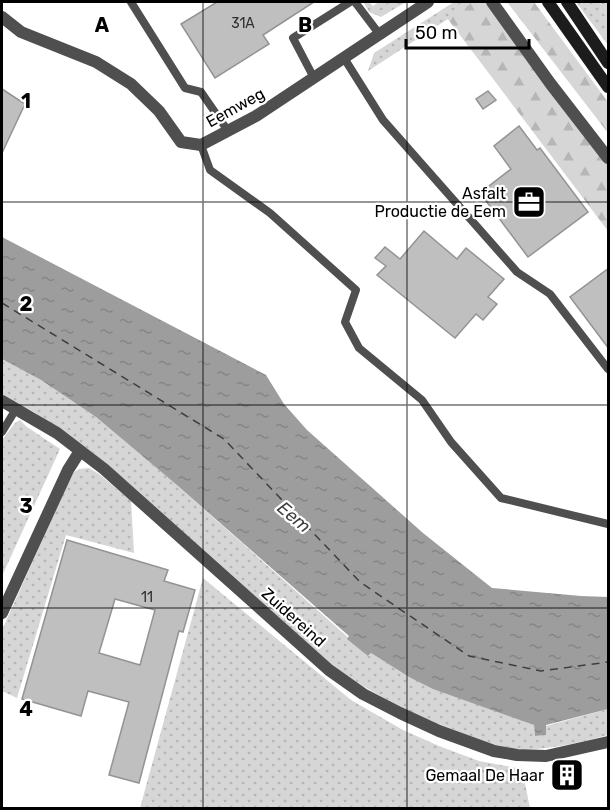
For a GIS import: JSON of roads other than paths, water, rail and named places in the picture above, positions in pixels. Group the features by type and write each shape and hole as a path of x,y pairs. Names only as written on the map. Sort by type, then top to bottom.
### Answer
{"main road":[{"path":"548,2 609,87"},
{"path":"567,2 609,63"}],"street":[{"name":"Eemweg","path":"2,17 21,32 96,62 131,84 159,111 182,142 201,145 256,116 428,2"},
{"path":"492,2 550,83 609,158"},
{"name":"Zuidereind","path":"2,401 49,428 104,469 329,670 363,694 439,731 508,754 546,756 609,742"},
{"path":"2,613 68,470 80,451"}],"lane":[{"path":"130,2 186,88 201,92 228,131"},
{"path":"314,78 292,38 350,2"},
{"path":"355,2 380,35"},
{"path":"344,58 383,120 517,272 550,294 609,369"},
{"path":"201,145 210,170 270,213 356,290 345,322 359,348 422,400 451,442 501,498 609,524"},
{"path":"2,432 16,409"}],"water":[{"name":"Eem","path":"2,237 266,375 284,404 307,430 423,533 492,588 608,597 608,709 546,725 546,735 535,736 534,725 433,689 371,653 368,656 347,639 349,636 96,417 41,380 2,359"}],"place":[{"name":"Asfalt Productie de Eem","path":"529,202"},
{"name":"Gemaal De Haar","path":"567,775"}]}
